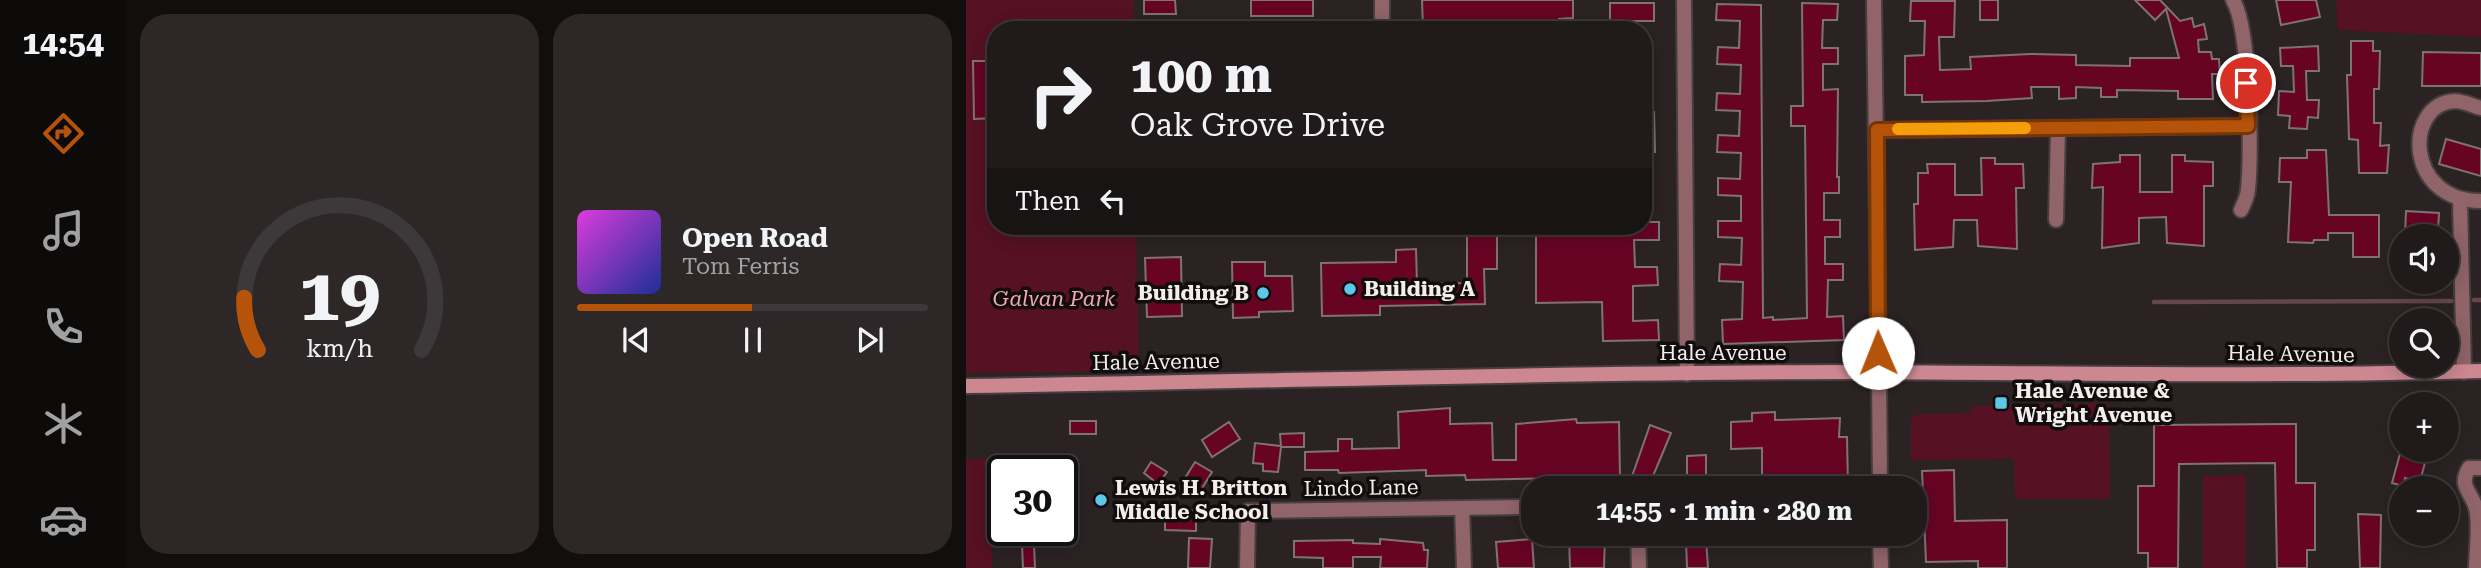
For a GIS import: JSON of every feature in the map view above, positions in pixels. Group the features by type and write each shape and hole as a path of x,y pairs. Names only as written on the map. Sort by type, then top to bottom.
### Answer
{"main road":[{"name":"Hale Avenue","path":"966,386 1422,375 1879,373 2357,376 2481,371"}],"street":[{"path":"1382,0 1382,21"},
{"path":"1684,0 1687,374"},
{"path":"1874,0 1880,476"},
{"path":"2233,0 2245,40 2248,191 2241,210"},
{"path":"2481,108 2455,101 2436,106 2421,123 2420,146 2426,175 2442,192 2460,201 2481,201"},
{"path":"1877,130 2248,126"},
{"path":"2056,220 2058,128"},
{"path":"2460,201 2464,372"},
{"path":"2476,568 2479,504 2464,486 2464,476 2469,468 2481,468"},
{"name":"Lindo Lane","path":"1247,568 1248,511 1521,507"},
{"path":"1462,508 1464,568"},
{"path":"1638,546 1639,568"},
{"path":"1880,546 1881,568"}],"green space":[{"name":"Galvan Park","path":"966,0 1133,0 1134,21 987,21 987,235 1136,235 1139,371 966,373"},
{"path":"2336,0 2481,0 2481,37 2338,30"},
{"path":"2109,403 2110,499 2015,499 2014,459 1911,460 1911,418 1919,414 1971,413 1971,406"},
{"path":"966,459 987,459 987,546 992,546 992,568 966,568"},
{"path":"2246,475 2246,568 2203,568 2203,476"}],"building":[{"path":"1144,0 1175,0 1176,14 1144,14"},
{"path":"1251,0 1313,0 1313,16 1251,16"},
{"path":"1422,0 1573,0 1573,18 1559,21 1423,21"},
{"path":"1980,0 1998,0 1998,20 1980,20"},
{"path":"2135,0 2160,0 2180,21 2192,18 2194,27 2204,24 2207,39 2198,40 2199,52 2211,52 2212,59 2219,59 2220,74 2212,74 2213,99 2178,99 2178,91 2117,90 2117,97 2101,97 2101,88 2076,87 2076,98 2059,99 2059,87 2031,87 2032,98 1986,101 1922,102 1922,95 1905,95 1905,56 1924,55 1925,21 1910,21 1911,1 1955,1 1954,37 1939,37 1940,70 1971,69 1970,57 2076,55 2076,65 2130,66 2130,58 2179,58 2166,9 2155,20"},
{"path":"2276,0 2316,0 2320,17 2281,25"},
{"path":"1610,3 1654,3 1654,21 1610,21"},
{"path":"1802,3 1838,4 1837,20 1823,20 1822,48 1838,48 1838,64 1823,64 1823,90 1838,89 1839,177 1839,193 1824,193 1824,220 1840,220 1840,237 1825,237 1825,264 1843,264 1843,280 1828,280 1827,317 1843,316 1844,340 1723,344 1722,320 1742,319 1743,282 1719,281 1720,264 1741,265 1742,238 1718,237 1718,221 1741,221 1741,196 1718,195 1718,178 1740,179 1741,153 1717,152 1718,135 1739,136 1740,111 1716,110 1717,93 1740,94 1741,65 1717,64 1718,47 1739,48 1740,21 1716,20 1717,4 1761,5 1763,318 1773,317 1773,320 1807,318 1805,126 1791,126 1791,106 1803,106"},
{"path":"2351,41 2373,41 2373,51 2380,51 2379,89 2374,89 2374,123 2381,123 2380,146 2389,145 2387,173 2359,173 2358,140 2349,139 2347,75 2351,75"},
{"path":"2318,46 2319,71 2306,71 2307,100 2319,100 2318,118 2308,117 2307,129 2289,128 2290,116 2278,115 2279,91 2294,92 2293,66 2281,66 2280,48"},
{"path":"2423,52 2481,53 2481,86 2422,86"},
{"path":"973,61 987,61 987,118 974,119"},
{"path":"1652,112 1654,112 1655,152 1652,152"},
{"path":"2446,139 2481,149 2481,176 2439,164"},
{"path":"2307,150 2326,150 2329,215 2379,215 2379,257 2353,257 2353,233 2328,233 2328,240 2314,240 2313,243 2288,242 2291,182 2279,182 2280,158 2307,158"},
{"path":"2120,155 2140,155 2140,192 2172,192 2172,155 2185,155 2185,161 2213,162 2213,186 2204,186 2204,246 2167,243 2166,217 2139,218 2139,243 2102,248 2103,187 2092,188 2093,164 2120,162"},
{"path":"1981,158 1995,158 1995,164 2023,164 2024,188 2016,188 2017,249 1978,246 1977,220 1954,220 1953,247 1915,250 1914,204 1918,204 1918,173 1928,173 1927,164 1955,164 1955,195 1982,195"},
{"path":"2406,211 2439,213 2438,224 2405,224"},
{"path":"1652,222 1659,222 1659,240 1634,240 1635,267 1657,267 1658,285 1633,286 1633,321 1658,320 1659,340 1603,341 1602,302 1536,303 1536,235 1652,235"},
{"path":"1467,235 1497,235 1497,269 1484,269 1485,304 1380,306 1380,315 1322,316 1321,263 1396,262 1396,250 1416,249 1417,284 1467,283"},
{"path":"1181,257 1182,316 1147,317 1145,258"},
{"name":"Building B","path":"1232,262 1265,262 1265,276 1292,276 1293,311 1259,312 1259,317 1233,318"},
{"path":"1450,408 1450,424 1492,423 1493,460 1516,460 1516,424 1576,419 1577,423 1619,422 1620,476 1521,476 1521,479 1466,480 1465,475 1426,476 1426,470 1339,473 1338,470 1305,470 1305,452 1338,451 1338,439 1352,439 1352,449 1399,448 1398,412"},
{"path":"1775,412 1775,420 1840,418 1839,437 1847,437 1848,476 1762,476 1762,448 1731,449 1731,422 1752,421 1752,413"},
{"path":"1070,421 1096,421 1096,434 1070,434"},
{"path":"1229,422 1240,439 1212,457 1202,440"},
{"path":"2296,424 2296,483 2315,483 2315,550 2307,550 2307,568 2277,568 2275,463 2179,464 2178,568 2148,568 2148,553 2138,553 2138,486 2154,486 2154,425"},
{"path":"1650,425 1671,433 1653,476 1632,476"},
{"path":"1304,433 1304,447 1281,447 1278,472 1263,471 1263,464 1253,463 1255,443 1281,446 1280,434"},
{"path":"1706,455 1706,476 1687,476 1687,456"},
{"path":"1151,462 1167,472 1158,484 1144,473"},
{"path":"1195,462 1212,472 1199,493 1182,483"},
{"path":"2398,462 2425,462 2421,476 2394,476"},
{"path":"1954,470 1955,521 2007,520 2007,568 1978,568 1978,561 1926,562 1927,476 1922,476 1922,471"},
{"path":"1165,510 1196,510 1196,531 1165,530"},
{"path":"2358,514 2381,515 2380,568 2360,568"},
{"path":"1189,538 1212,539 1210,568 1188,568"},
{"path":"1380,539 1423,543 1424,550 1428,550 1427,568 1380,568 1381,557 1353,557 1353,568 1323,568 1323,558 1294,557 1294,541 1353,540 1353,543 1380,544"},
{"path":"1521,540 1521,546 1532,546 1534,568 1498,568 1496,542"},
{"path":"1022,546 1034,546 1035,568 1023,568"},
{"path":"1569,546 1605,546 1604,568 1570,568"},
{"path":"1686,546 1706,546 1708,568 1687,568"}],"waterway":[{"path":"2474,300 2481,300"},
{"path":"2154,302 2451,301"}],"slow traffic":[{"path":"1898,129 2025,128"}],"place":[{"name":"Building A","path":"1350,289"},
{"name":"Building B","path":"1263,293"},
{"name":"Hale Avenue & Wright Avenue","path":"2001,403"},
{"name":"Lewis H. Britton Middle School","path":"1101,500"}],"route":[{"path":"1878,353 1877,130 2248,126 2246,83"}]}
